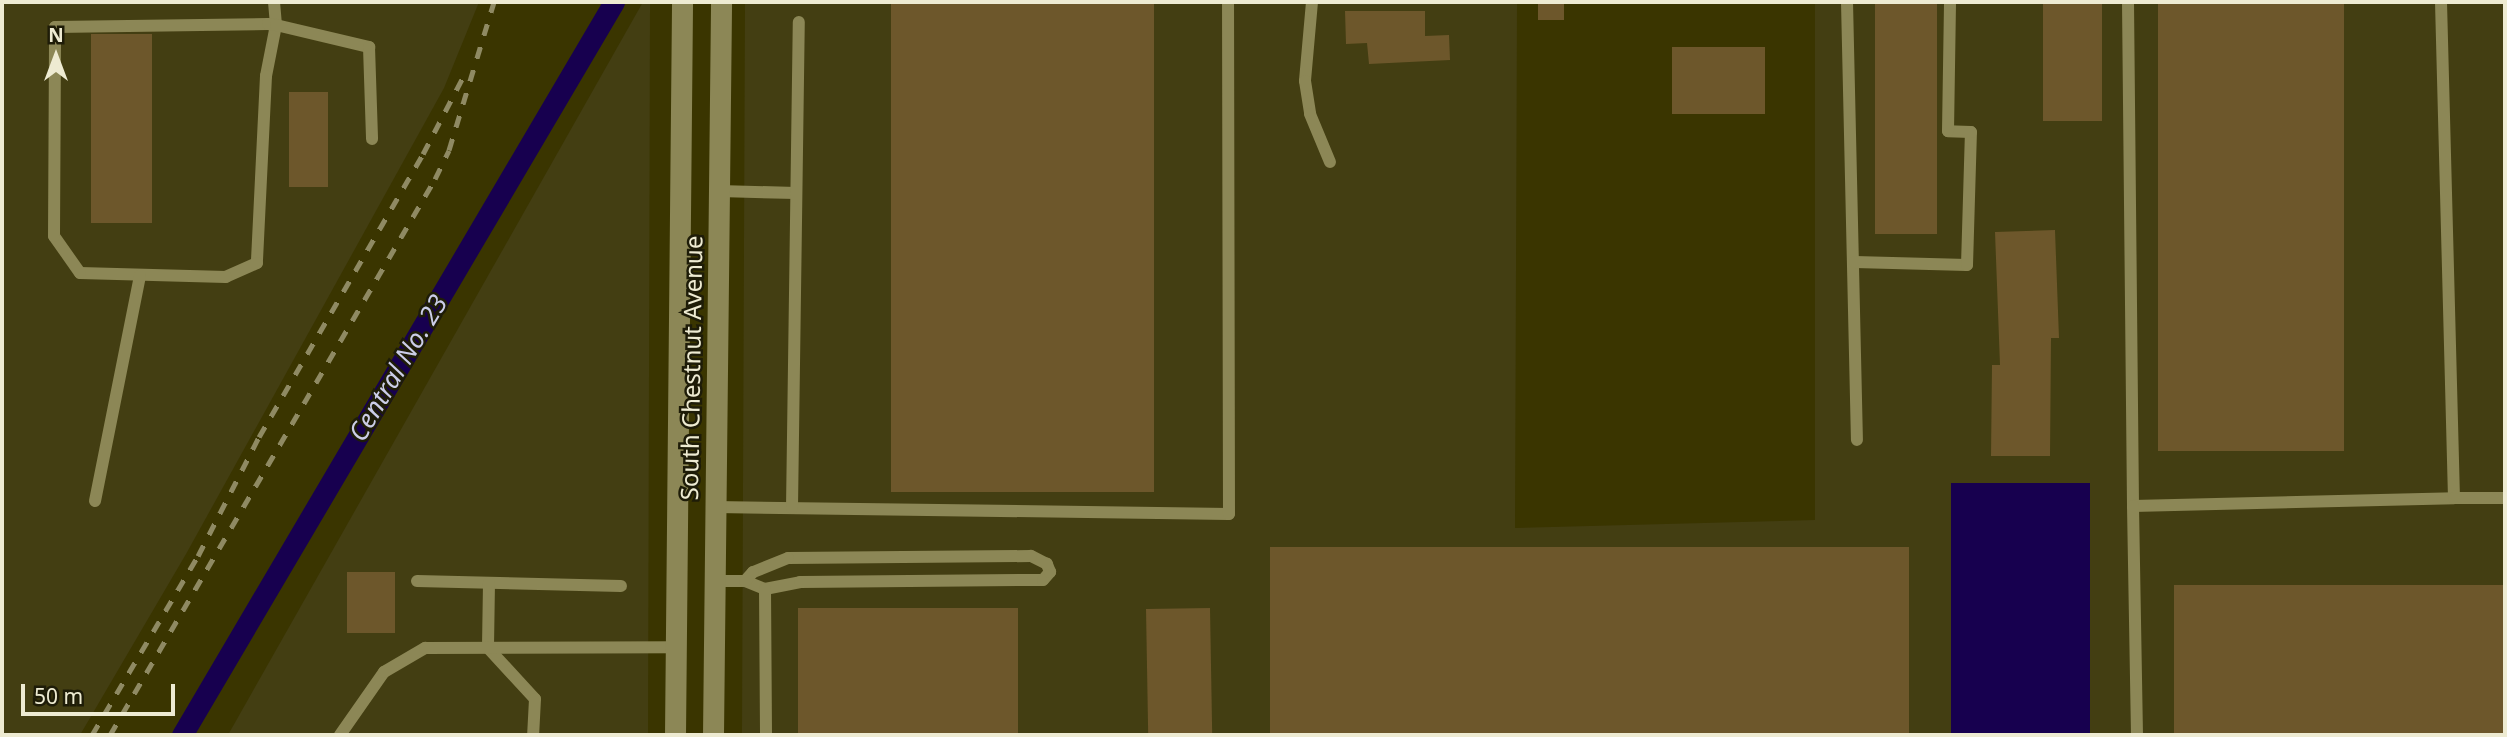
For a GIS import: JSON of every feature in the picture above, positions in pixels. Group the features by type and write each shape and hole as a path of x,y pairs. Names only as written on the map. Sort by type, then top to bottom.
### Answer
{"main road":[{"name":"South Chestnut Avenue","path":"675,735 682,2"},
{"name":"South Chestnut Avenue","path":"713,735 721,2"}],"lane":[{"path":"274,2 276,24 266,76 257,263 226,277 80,273 54,236 55,27 276,24 369,47 372,139"},
{"path":"715,507 1229,514 1228,2"},
{"path":"1312,2 1305,81 1310,114 1331,162"},
{"path":"1847,2 1857,440"},
{"path":"1855,262 1967,265 1971,132 1948,131 1950,2"},
{"path":"2128,2 2137,735"},
{"path":"2441,2 2454,498"},
{"path":"792,508 799,22"},
{"path":"719,191 796,193"},
{"path":"95,500 140,275"},
{"path":"2133,506 2505,498"},
{"path":"714,581 746,581 765,589 800,582 1043,580 1050,572 1047,564 1031,556 788,558 753,572 746,581"},
{"path":"417,581 621,586"},
{"path":"489,583 488,648 535,699 533,735"},
{"path":"765,589 766,735"},
{"path":"340,735 384,672 425,648 676,647"}],"shaded area":[{"path":"2,2 479,2 444,88 186,554 80,735 2,735"},
{"path":"643,2 650,2 648,735 228,735"},
{"path":"745,2 1517,2 1515,528 1815,520 1815,2 2505,2 2505,735 742,735"},
{"path":"1951,483 2090,483 2090,735 1951,735"}],"building":[{"path":"891,2 1154,2 1154,492 891,492"},
{"path":"1538,2 1564,2 1564,20 1538,20"},
{"path":"1875,2 1937,2 1937,234 1875,234"},
{"path":"2043,2 2102,2 2102,121 2043,121"},
{"path":"2158,2 2344,2 2344,451 2158,451"},
{"path":"1345,11 1425,11 1425,36 1449,35 1450,60 1369,64 1367,43 1346,44"},
{"path":"91,34 152,34 152,223 91,223"},
{"path":"1672,47 1765,47 1765,114 1672,114"},
{"path":"289,92 328,92 328,187 289,187"},
{"path":"2055,230 2059,338 2051,338 2050,456 1991,456 1992,365 2000,365 1995,232"},
{"path":"1270,547 1909,547 1909,735 1270,735"},
{"path":"347,572 395,572 395,633 347,633"},
{"path":"2174,585 2505,585 2505,735 2174,735"},
{"path":"798,608 1018,608 1018,735 798,735"},
{"path":"1210,608 1212,735 1148,735 1146,609"}],"waterway":[{"name":"Central No. 23","path":"182,735 614,2"}],"railway":[{"path":"110,735 435,179 449,150 494,2"},
{"path":"92,735 198,556 259,437 423,154 463,77"}]}
